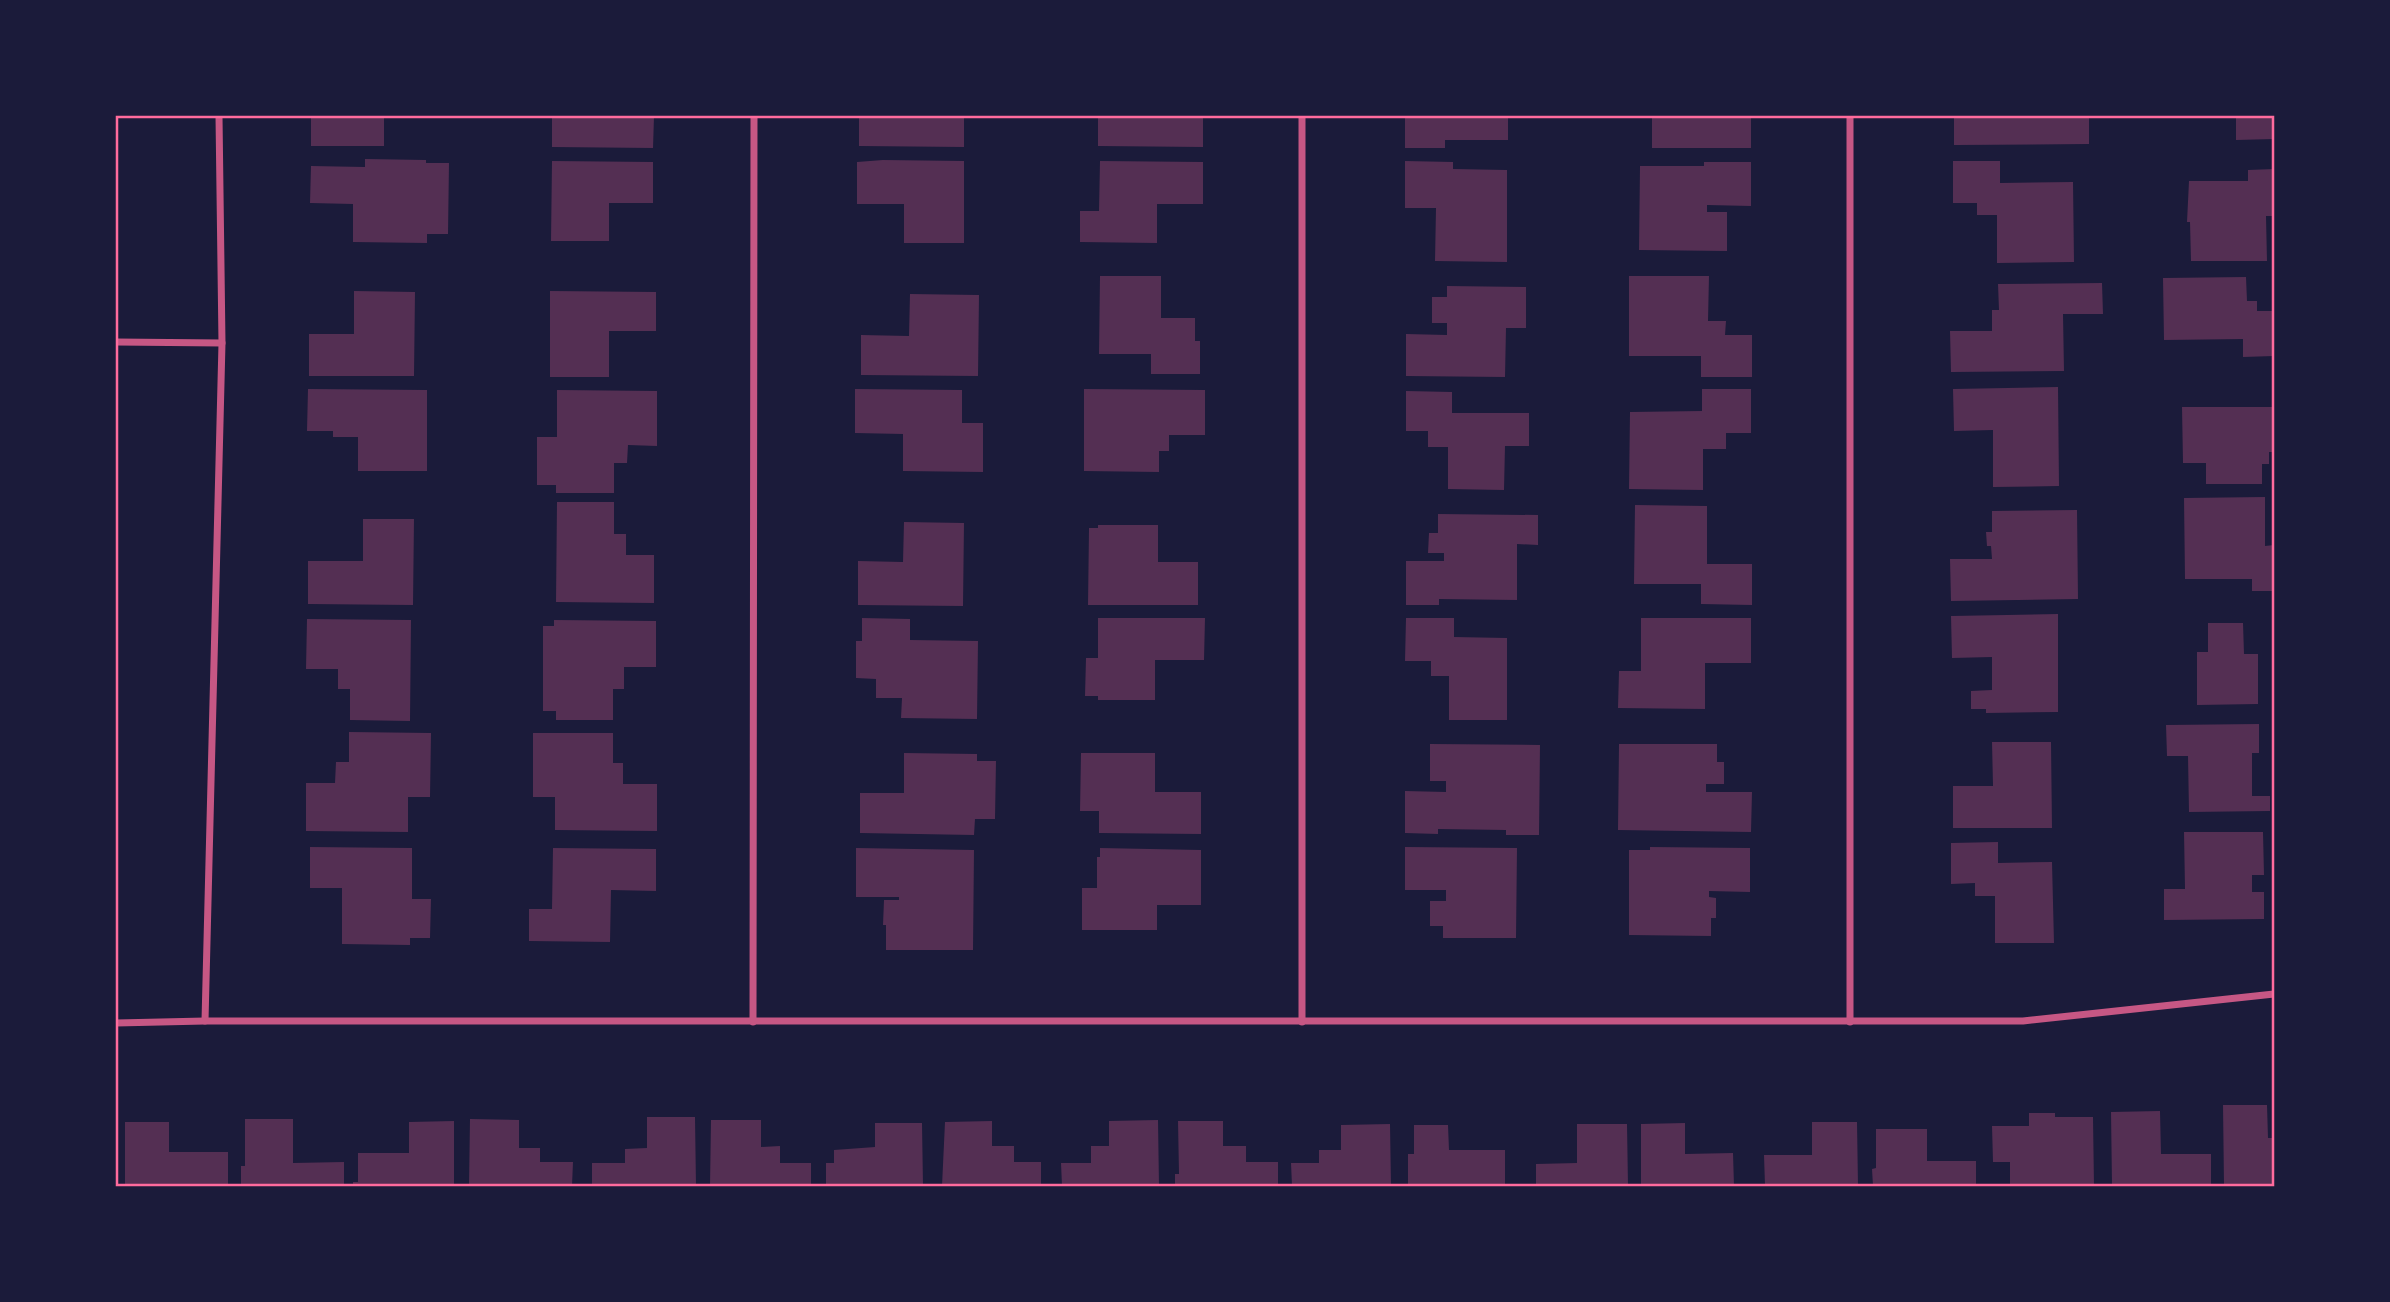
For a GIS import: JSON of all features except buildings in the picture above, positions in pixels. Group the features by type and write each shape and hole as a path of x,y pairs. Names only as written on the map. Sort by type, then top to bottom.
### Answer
{"street":[{"path":"205,1021 222,342 219,116"},
{"path":"753,1022 754,116"},
{"path":"1301,1022 1302,116"},
{"path":"1850,116 1850,1022"},
{"path":"116,342 222,342"},
{"path":"116,1023 2022,1021 2274,994"}]}
